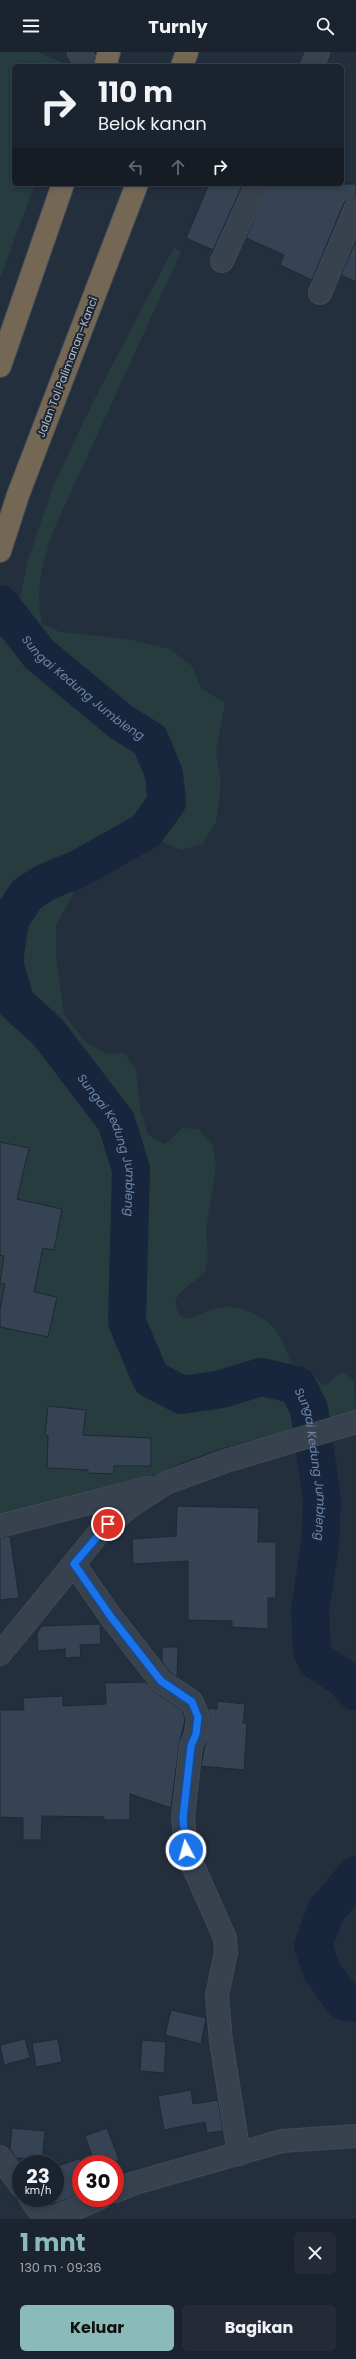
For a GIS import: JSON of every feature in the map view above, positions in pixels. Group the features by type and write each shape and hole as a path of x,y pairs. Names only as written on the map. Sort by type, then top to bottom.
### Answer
{"highway":[{"path":"106,64 110,52"},
{"path":"183,64 187,52"},
{"path":"0,366 62,186"},
{"name":"Jalan Tol Palimanan–Kanci","path":"0,551 18,495 136,186"}],"street":[{"path":"79,52 87,64"},
{"path":"313,64 318,52"},
{"path":"222,261 256,186"},
{"path":"320,293 356,208"},
{"path":"0,1526 166,1483 238,1456 356,1422"},
{"path":"0,1654 108,1524 129,1507 166,1483"},
{"path":"74,1564 111,1617 161,1681 192,1702 198,1717 196,1734 191,1746 183,1818 186,1850 225,1938 226,1952 217,1996 221,2041 239,2154"},
{"path":"124,2187 282,2141 356,2136"},
{"path":"0,2157 12,2174"},
{"path":"36,2207 45,2219"},
{"path":"51,2219 79,2207"}],"green space":[{"path":"0,52 37,52 66,64 12,64 12,186 34,186 0,278"},
{"path":"174,247 181,252 54,529 43,565 39,598 42,624 60,632 127,639 170,649 191,665 202,689 225,703 216,752 221,782 216,823 202,844 181,850 153,838 176,805 174,771 158,734 127,714 45,647 22,619 19,604 28,560 53,486 93,402"},
{"path":"0,627 7,631 32,661 116,729 143,747 155,776 157,800 140,824 74,860 42,874 20,887 1,916 0,925"},
{"path":"82,878 56,925 56,957 64,1014 85,1041 106,1054 124,1053 136,1069 140,1108 148,1135 165,1144 182,1128 198,1129 213,1145 216,1168 206,1229 208,1259 205,1272 180,1293 175,1301 179,1315 189,1319 207,1311 224,1307 232,1307 249,1311 261,1318 275,1329 283,1343 291,1363 307,1368 322,1384 328,1385 335,1377 343,1372 354,1382 356,1419 333,1425 324,1417 303,1377 260,1367 219,1380 183,1385 158,1372 137,1320 141,1167 125,1116 55,1026 25,998 13,962 19,924 34,901 50,891"},
{"path":"0,982 8,1009 41,1038 108,1126 122,1170 118,1324 143,1386 180,1404 224,1398 261,1387 291,1393 300,1412 299,1424 283,1432 219,1449 183,1462 142,1481 0,1516"}],"building":[{"path":"344,184 356,184 356,196 349,198 344,203 312,280 280,265 284,255 246,238 268,186 344,186"},
{"path":"208,186 242,186 213,250 186,238"},
{"path":"356,240 356,282 341,275"},
{"path":"0,1142 29,1148 17,1199 62,1209 54,1250 43,1248 34,1292 57,1297 48,1337 0,1327 0,1309 5,1284 0,1283 4,1256 0,1255"},
{"path":"48,1406 86,1410 83,1435 151,1438 151,1466 114,1466 114,1474 88,1473 88,1470 47,1468 48,1436 45,1435"},
{"path":"177,1506 259,1508 258,1542 276,1542 276,1598 268,1598 268,1629 232,1627 232,1621 188,1620 188,1561 133,1564 132,1539 176,1536"},
{"path":"10,1536 19,1598 0,1600 0,1538"},
{"path":"100,1624 101,1644 80,1645 81,1657 65,1658 65,1649 38,1651 37,1633 42,1626"},
{"path":"162,1647 178,1647 177,1677 170,1672 162,1662"},
{"path":"146,1682 154,1691 182,1710 185,1719 179,1745 171,1808 130,1794 130,1820 104,1820 104,1817 42,1816 41,1840 23,1840 23,1818 0,1817 0,1710 24,1710 23,1698 63,1696 63,1706 106,1704 105,1683"},
{"path":"217,1701 245,1704 243,1723 247,1723 244,1770 201,1766 210,1718 208,1708 217,1709"},
{"path":"171,2010 206,2018 201,2044 165,2035"},
{"path":"25,2039 30,2058 4,2065 0,2045"},
{"path":"58,2039 62,2062 36,2067 32,2043"},
{"path":"142,2040 166,2042 164,2073 140,2071"},
{"path":"191,2090 193,2104 218,2100 223,2131 207,2133 205,2122 164,2130 158,2096"},
{"path":"12,2128 45,2131 43,2155 14,2155 10,2149"},
{"path":"107,2128 117,2155 92,2155 85,2136"},
{"path":"72,2161 72,2197 64,2200 64,2164"}],"waterway":[{"name":"Sungai Kedung Jumbleng","path":"0,604 39,654 121,722 150,740 164,774 167,802 146,831 78,869 46,882 27,894 10,920 4,962 16,1003 48,1032 116,1121 131,1169 127,1322 151,1379 182,1395 222,1389 261,1377 297,1385 309,1409 322,1499 320,1545 310,1610 312,1651 317,1661 342,1677 356,1692"},
{"name":"Sungai Kedung Jumbleng","path":"356,1875 326,1911 313,1946 322,1971 344,2001 356,2003"}],"route":[{"path":"108,1524 74,1564 111,1617 161,1681 192,1702 198,1717 196,1734 191,1746 185,1788 183,1818 186,1850"}]}
